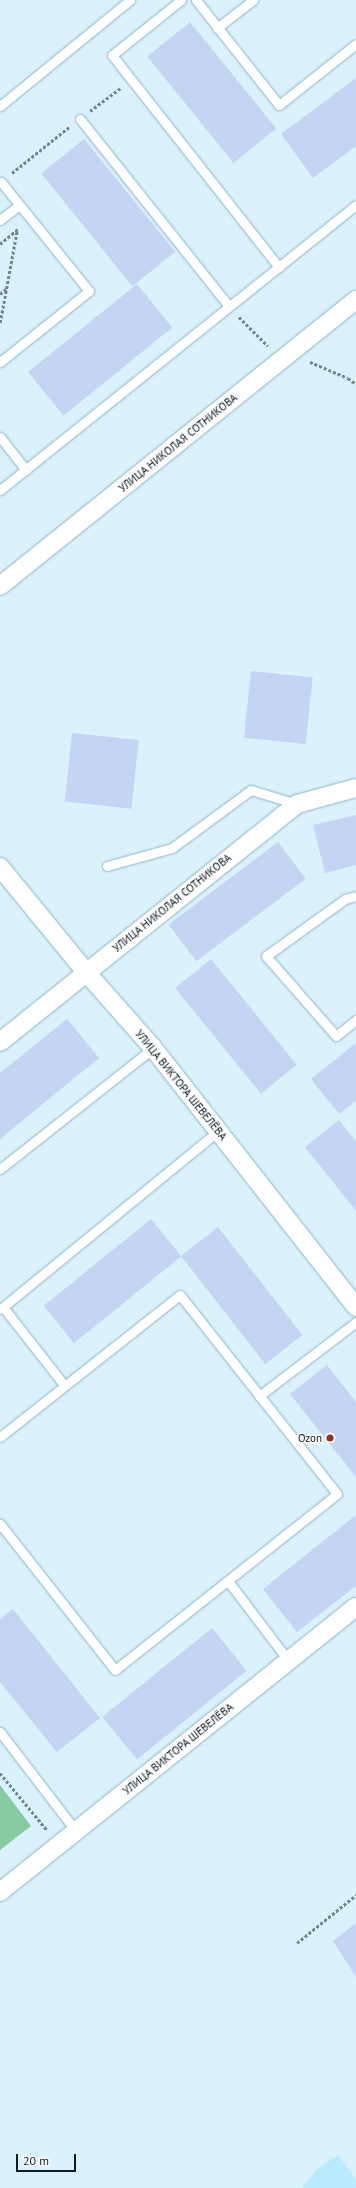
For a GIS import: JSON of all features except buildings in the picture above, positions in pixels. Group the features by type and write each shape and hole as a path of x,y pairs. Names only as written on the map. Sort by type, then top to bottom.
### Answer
{"street":[{"name":"УЛИЦА НИКОЛАЯ СОТНИКОВА","path":"0,586 356,300"},
{"name":"УЛИЦА НИКОЛАЯ СОТНИКОВА","path":"0,1042 297,804 356,788"},
{"name":"УЛИЦА ВИКТОРА ШЕВЕЛЁВА","path":"0,867 86,972 153,1048 356,1307"},
{"name":"УЛИЦА ВИКТОРА ШЕВЕЛЁВА","path":"0,1892 356,1606"}],"lane":[{"path":"0,106 130,0"},
{"path":"181,0 112,55 279,267"},
{"path":"196,0 279,105 356,44"},
{"path":"218,28 253,0"},
{"path":"80,119 229,306"},
{"path":"0,362 88,291 1,182"},
{"path":"0,220 19,204"},
{"path":"0,490 356,205"},
{"path":"0,437 26,470"},
{"path":"107,866 172,848 251,790 297,804"},
{"path":"356,896 345,898 266,956 336,1036 356,1020"},
{"path":"0,1169 153,1048"},
{"path":"65,1386 1,1308 218,1131"},
{"path":"0,1437 180,1295 337,1494 115,1670 0,1524"},
{"path":"259,1396 356,1322"},
{"path":"228,1581 288,1660"},
{"path":"0,1732 76,1831"}],"path":[{"path":"1,182 131,79"},
{"path":"0,244 31,219"},
{"path":"0,323 18,230"},
{"path":"0,294 6,289"},
{"path":"0,1773 59,1844"},
{"path":"297,1943 356,1895"}],"shaded area":[{"path":"338,2155 356,2179 356,2188 302,2188 316,2170"}],"green space":[{"path":"0,1785 31,1826 0,1850"}],"place":[{"name":"Ozon","path":"330,1438"}]}
